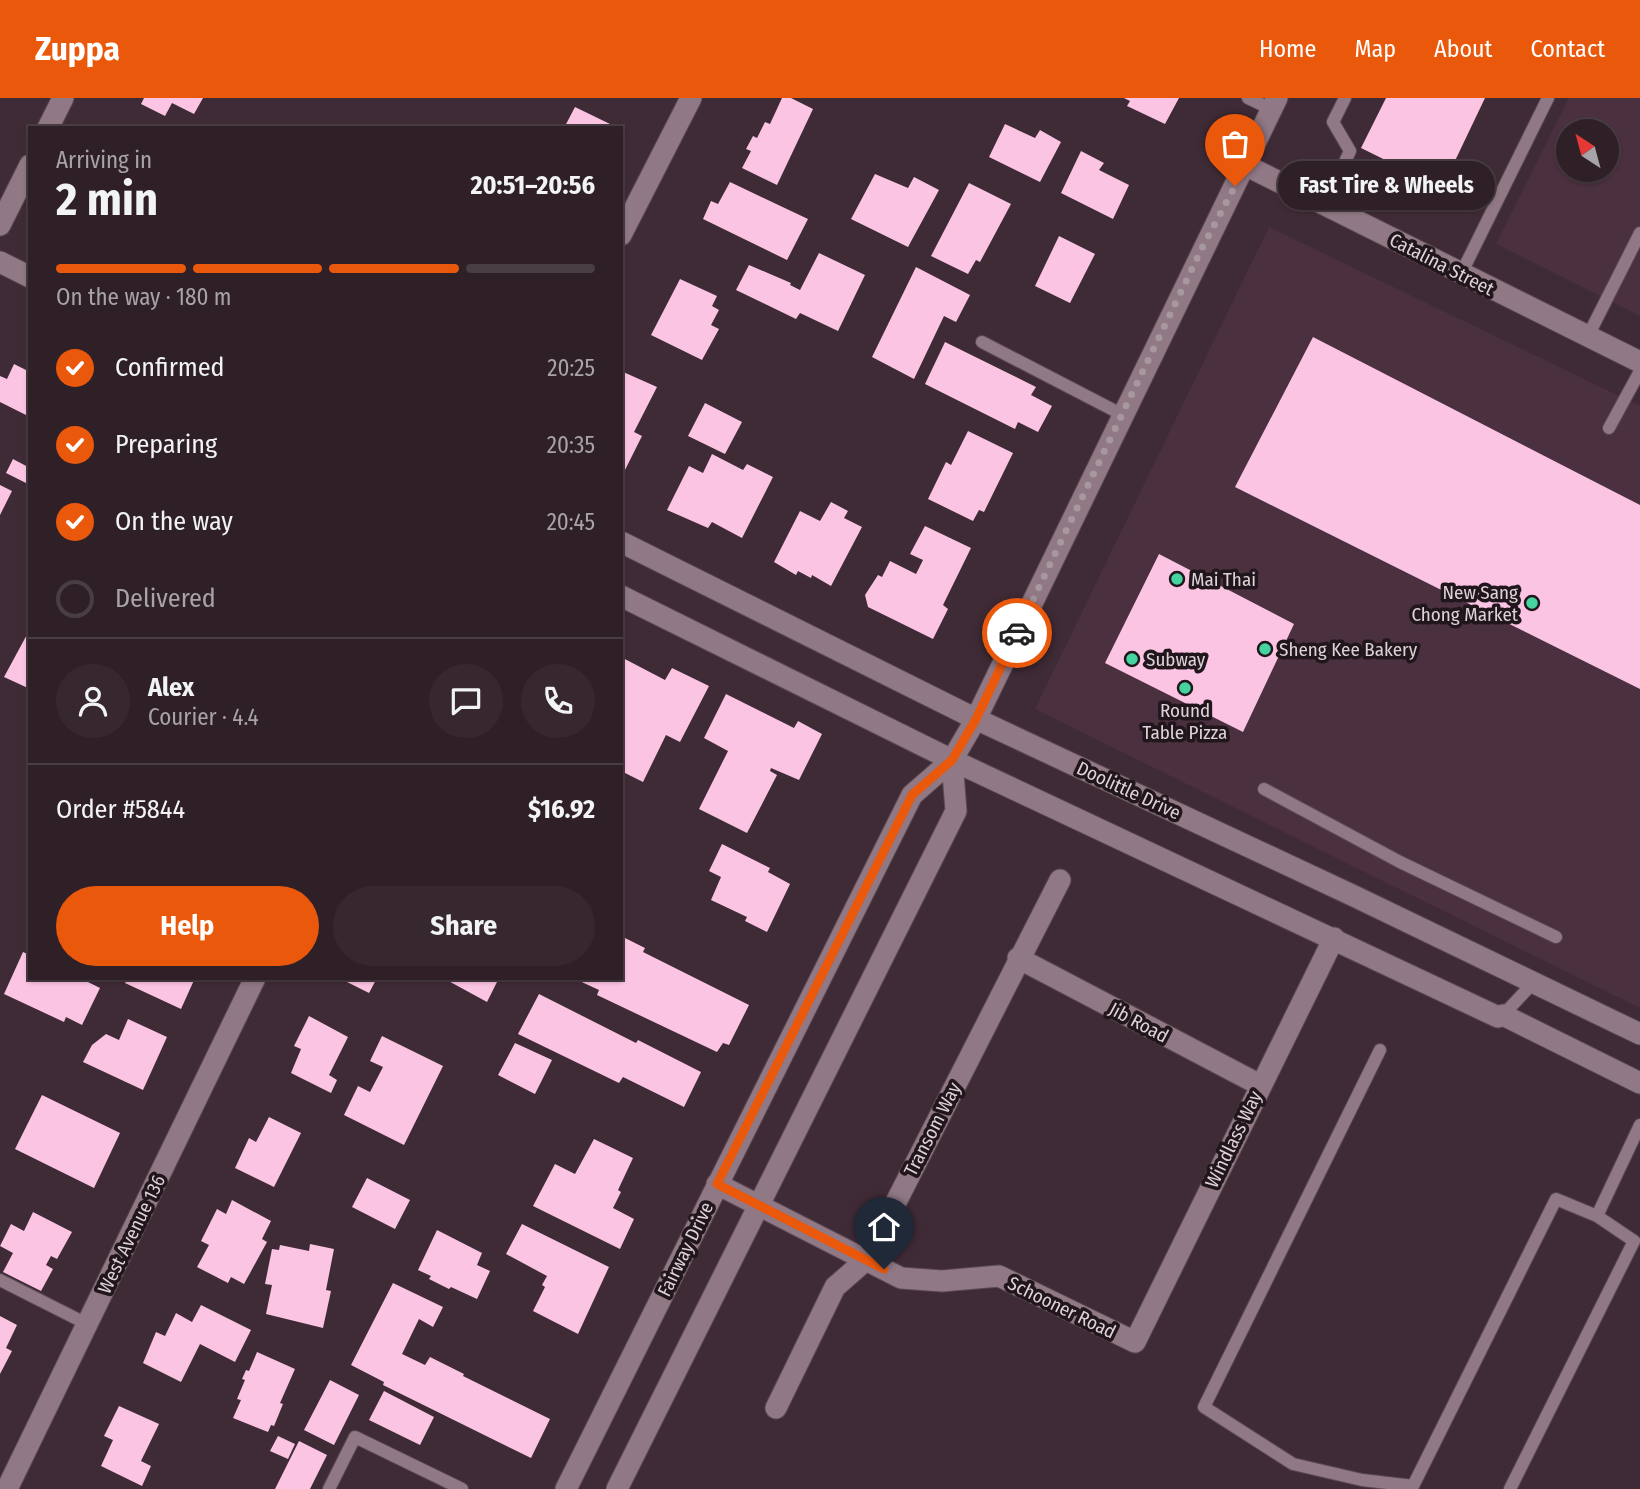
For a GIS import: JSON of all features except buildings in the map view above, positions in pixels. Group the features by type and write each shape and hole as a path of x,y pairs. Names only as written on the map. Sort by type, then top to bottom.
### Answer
{"street":[{"path":"49,126 63,98"},
{"path":"623,232 691,98"},
{"name":"Fairway Drive","path":"566,1489 912,795 952,760 976,719 1274,104"},
{"name":"Catalina Street","path":"1245,165 1640,362"},
{"path":"0,225 28,169"},
{"path":"0,262 28,275"},
{"name":"Doolittle Drive","path":"623,542 976,719 1640,1034"},
{"path":"623,597 952,760 1499,1017 1503,1015 1640,1083"},
{"path":"617,1489 956,811 952,760"},
{"name":"Transom Way","path":"776,1408 835,1287 867,1259 1059,880"},
{"name":"Windlass Way","path":"1135,1342 1334,938"},
{"name":"Jib Road","path":"1018,958 1260,1085"},
{"name":"West Avenue 136","path":"7,1489 255,980"},
{"name":"Schooner Road","path":"717,1184 901,1278 942,1281 999,1276 1135,1342"}],"lane":[{"path":"1248,98 1274,104"},
{"path":"1325,205 1350,151 1333,122 1345,98"},
{"path":"1461,274 1548,98"},
{"path":"1588,335 1640,233"},
{"path":"982,342 1124,415"},
{"path":"1609,428 1640,370"},
{"path":"1264,789 1401,862 1556,937"},
{"path":"1503,1015 1534,982"},
{"path":"1380,1049 1204,1407 1293,1464 1362,1480 1413,1486 1556,1199 1597,1216 1634,1241 1510,1489"},
{"path":"1597,1216 1640,1125"},
{"path":"0,1280 87,1324"},
{"path":"329,1489 355,1437 462,1489"}],"shaded area":[{"path":"1569,98 1640,98 1640,316 1496,244 1556,124 1556,182 1619,182 1619,119 1558,119"},
{"path":"1269,227 1640,406 1640,1008 1035,709"}],"way so far":[{"path":"1017,633 1202,248 1235,186"}],"place":[{"name":"Fast Tire & Wheels","path":"1235,186"},
{"name":"Mai Thai","path":"1177,579"},
{"name":"New Sang Chong Market","path":"1532,603"},
{"name":"Sheng Kee Bakery","path":"1265,649"},
{"name":"Subway","path":"1132,659"},
{"name":"Round Table Pizza","path":"1185,688"}],"route":[{"path":"884,1269 717,1184 912,795 952,760 976,719 1017,633"}]}
